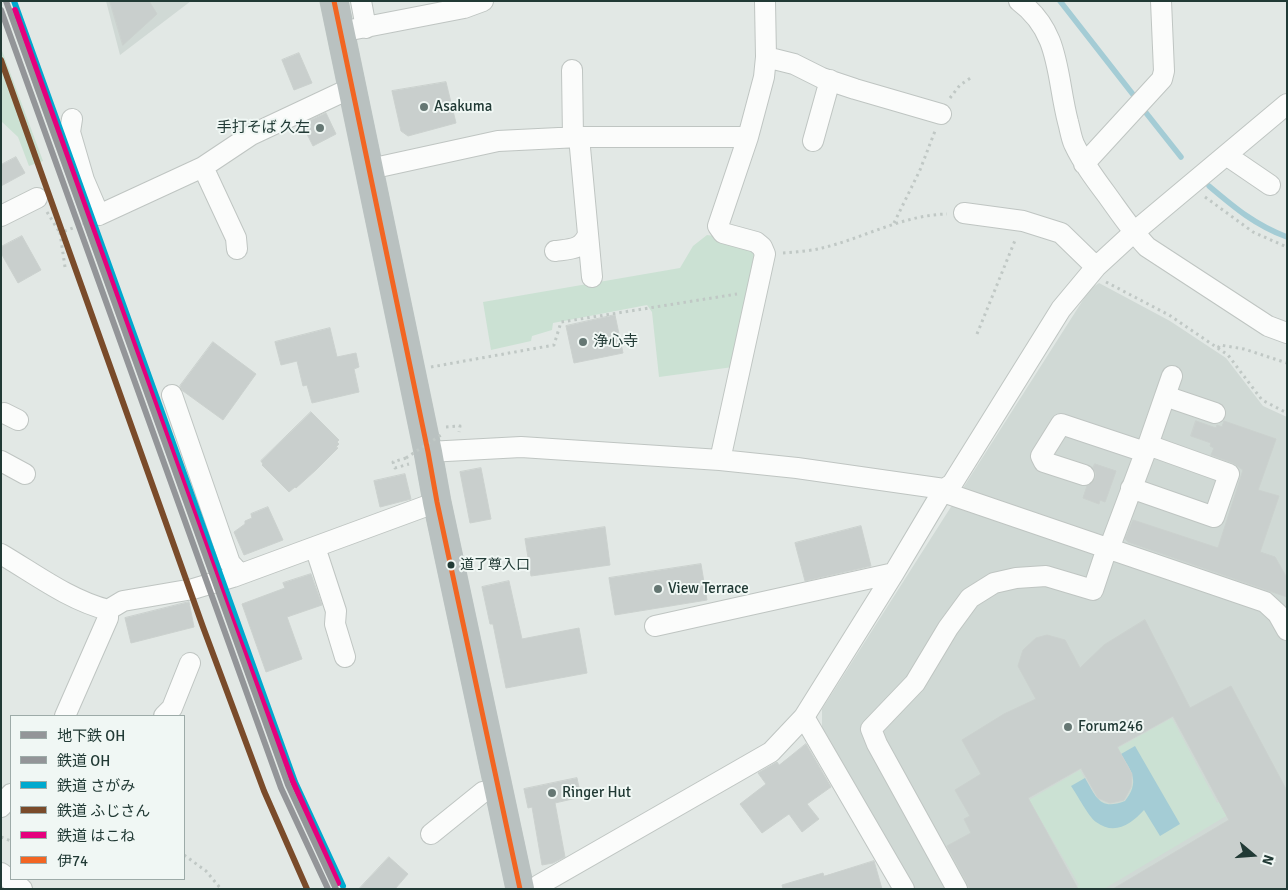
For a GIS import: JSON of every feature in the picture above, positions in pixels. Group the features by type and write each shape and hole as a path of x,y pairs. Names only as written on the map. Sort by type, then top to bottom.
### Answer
{"highway":[{"path":"334,1 353,30 352,88 410,370 424,451 437,502 520,889"}],"street":[{"path":"361,1 353,30 464,8 482,2"},
{"path":"1020,1 1031,10 1045,28 1059,73 1065,112 1073,142 1084,164 1134,232 1147,247 1268,326 1287,333"},
{"path":"1084,164 1162,79 1164,71 1160,1"},
{"path":"720,460 765,254 762,247 756,242 724,233 718,226 748,137 764,77 766,57 765,2"},
{"path":"766,57 794,64 855,89 941,114"},
{"path":"572,70 576,137 592,277"},
{"path":"813,141 830,80"},
{"path":"72,119 70,132 84,180 100,216 203,167 251,135 352,88"},
{"path":"535,889 771,752 804,717 943,491 952,484 1061,309 1093,271 1134,232 1287,104"},
{"path":"370,169 498,141 576,137 748,137"},
{"path":"1226,155 1270,185"},
{"path":"203,167 236,238 237,249"},
{"path":"1,216 37,198"},
{"path":"964,213 1023,221 1061,233 1093,271"},
{"path":"555,251 579,247 585,242 588,234"},
{"path":"957,889 877,744 871,729 915,683 948,628 970,598 994,583 1016,578 1046,576 1093,590 1147,449 1172,376"},
{"path":"172,395 197,438 230,563 240,574"},
{"path":"1165,396 1215,413"},
{"path":"1084,475 1044,462 1041,456 1061,424 1229,474 1214,517 1131,488"},
{"path":"424,451 520,447 720,460 797,468 943,491 1265,602 1278,614 1287,630"},
{"path":"1,554 70,596 108,610 123,601 193,590 437,502"},
{"path":"316,546 336,611 335,624 345,657"},
{"path":"655,626 894,573"},
{"path":"65,715 108,618 108,610"},
{"path":"165,715 172,708 190,663"},
{"path":"804,717 904,889"},
{"path":"431,834 483,792 498,790"},
{"path":"1,807 10,795"},
{"path":"10,880 22,889"}],"path":[{"path":"893,224 920,170 941,114 951,95 960,85 972,77"},
{"path":"1191,186 1253,232 1287,247"},
{"path":"765,254 822,248 893,224 935,214 964,213"},
{"path":"65,267 60,233 100,216"},
{"path":"977,334 1023,221"},
{"path":"1093,271 1169,315 1228,355 1262,400 1287,412"},
{"path":"410,370 554,345 561,322 757,291"},
{"path":"1218,348 1220,345 1244,349 1287,363"},
{"path":"424,451 395,468 393,462 424,451"},
{"path":"185,856 206,871 221,889"}],"shaded area":[{"path":"106,1 191,1 120,55"},
{"path":"1099,283 1170,321 1226,358 1263,406 1287,417 1287,889 912,889 822,727 822,709 1090,289"}],"green space":[{"path":"1,48 43,161 29,166 18,137 1,121"},
{"path":"707,235 746,240 755,250 733,367 659,377 652,312 647,305 553,323 552,330 532,336 531,341 491,350 483,302 680,268 693,246"},
{"path":"1172,718 1217,803 1251,784 1258,797 1104,889 1073,889 1079,885 1029,800 1080,770 1096,798 1108,804 1125,801 1130,793 1133,780 1130,768 1118,748"}],"water":[{"path":"1135,746 1180,824 1160,836 1144,810 1128,824 1116,828 1103,826 1090,815 1071,786 1085,778 1096,796 1104,803 1117,804 1125,801 1132,788 1133,777 1121,754"}],"building":[{"path":"110,1 149,1 157,14 123,45"},
{"path":"299,53 312,83 294,90 282,60"},
{"name":"Asakuma","path":"446,82 456,123 408,136 401,131 392,91"},
{"path":"326,113 336,134 313,146 302,124"},
{"path":"16,157 25,173 1,186 1,165"},
{"path":"22,236 41,270 18,283 1,253 1,247"},
{"path":"615,315 623,353 574,363 566,326"},
{"path":"330,328 337,357 356,353 359,367 354,369 359,392 312,403 307,385 303,386 297,361 281,365 275,342"},
{"path":"213,342 256,374 223,420 183,391 180,386"},
{"path":"311,412 339,440 337,442 339,444 336,447 338,448 296,488 289,492 262,465 261,461"},
{"path":"1196,421 1216,428 1217,425 1222,427 1224,421 1276,439 1258,490 1279,496 1260,552 1275,557 1287,578 1287,597 1128,542 1125,539 1133,520 1218,548 1243,470 1233,463 1211,455 1214,448 1210,446 1211,443 1191,436"},
{"path":"1095,464 1116,471 1105,502 1100,500 1099,504 1083,498 1087,486 1095,479 1096,473 1093,468"},
{"path":"481,468 491,519 470,523 460,472"},
{"path":"405,474 411,499 380,507 374,481"},
{"path":"268,507 283,540 244,555 234,532 245,524 245,521 252,518 251,514"},
{"path":"861,526 871,566 805,581 795,543"},
{"path":"605,527 610,565 531,576 525,539"},
{"name":"View Terrace","path":"701,564 707,600 615,615 609,578"},
{"path":"311,574 322,605 287,617 302,659 266,672 242,604 285,588 283,583"},
{"path":"509,581 522,639 579,628 587,673 506,688 493,624 490,624 482,587"},
{"path":"189,602 194,627 131,643 125,618"},
{"path":"1145,620 1190,708 1231,686 1287,791 1287,889 1113,889 1229,820 1173,716 1117,747 1132,774 1131,787 1124,800 1110,803 1098,798 1081,768 1028,798 1078,889 970,889 947,846 971,833 964,819 970,816 955,790 981,774 962,740 1004,714 1036,699 1018,666 1023,650 1036,638 1047,635 1065,640 1080,668 1104,645"},
{"path":"806,744 831,787 807,804 819,819 802,832 789,814 762,833 740,804 766,784 758,773 777,762 779,765"},
{"path":"577,778 581,797 555,803 565,857 553,863 542,865 532,807 528,808 524,789"},
{"path":"389,857 408,874 395,889 359,889"},
{"path":"874,861 882,889 783,889 782,885 823,873 824,876"}],"waterway":[{"path":"1060,1 1135,97"},
{"path":"1143,109 1181,157"},
{"path":"1209,186 1255,221 1287,237"}],"metro line":[{"name":"OH","path":"6,1 288,785 336,889"}],"rail line":[{"name":"さがみ","path":"14,1 295,782 343,886"},
{"name":"OH","path":"1,10 281,788 328,889"},
{"name":"はこね","path":"15,10 231,617 292,780 338,883"},
{"name":"ふじさん","path":"1,60 203,627 264,791 307,889"}],"transit line":[{"name":"伊74","path":"334,1 437,502 520,889"}],"place":[{"name":"Asakuma","path":"424,107"},
{"name":"手打そば 久左","path":"320,128"},
{"name":"浄心寺","path":"583,342"},
{"name":"道了尊入口","path":"451,565"},
{"name":"View Terrace","path":"658,589"},
{"name":"Forum246","path":"1068,727"},
{"name":"Ringer Hut","path":"552,793"}]}
